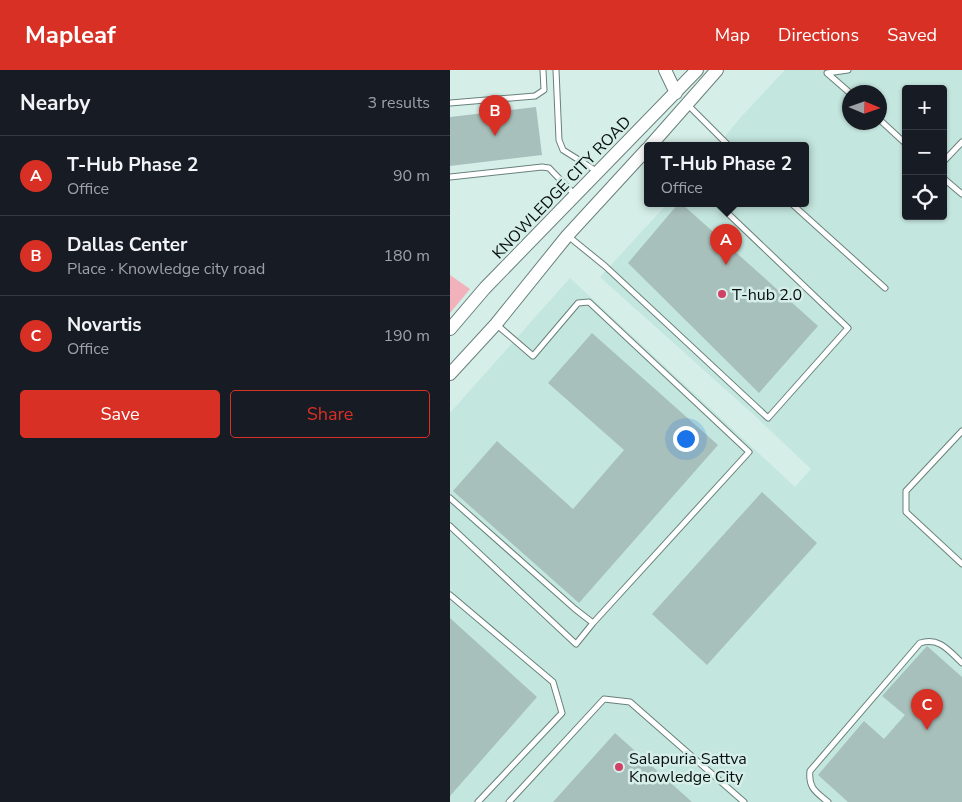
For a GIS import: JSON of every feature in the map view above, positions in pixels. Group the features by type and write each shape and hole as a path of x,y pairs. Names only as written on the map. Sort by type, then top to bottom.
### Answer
{"street":[{"path":"665,70 676,93"},
{"name":"KNOWLEDGE CITY ROAD","path":"450,329 485,288 697,70"},
{"path":"656,142 717,70"},
{"path":"450,374 496,324 568,236 644,155"}],"lane":[{"path":"450,103 535,96 544,90 543,70"},
{"path":"556,70 559,140 563,150 599,172"},
{"path":"842,86 828,73 848,70"},
{"path":"688,105 725,142"},
{"path":"887,126 902,140"},
{"path":"947,158 962,142"},
{"path":"450,177 542,167 549,168 576,195"},
{"path":"947,181 962,194"},
{"path":"568,236 605,266 768,418 848,328 721,207"},
{"path":"795,207 885,288"},
{"path":"450,526 576,644 749,452 589,302 578,303 533,356 496,324"},
{"path":"962,431 906,491 906,512 962,564"},
{"path":"450,498 574,609 593,623"},
{"path":"450,595 553,682 562,713 478,802"},
{"path":"828,802 813,788 809,781 810,772 920,643 927,641 938,642 962,663"},
{"path":"509,802 604,699 630,702 744,802"}],"shaded area":[{"name":"Salapuria Sattva Knowledge City","path":"785,70 962,70 962,802 450,802 450,413 570,278 795,487 811,469 753,414 600,277 664,207 809,207 809,142 720,142"},
{"path":"450,275 470,289 450,313"}],"building":[{"path":"536,107 542,155 450,166 450,117"},
{"name":"T-hub 2.0","path":"675,207 685,207 818,326 759,393 628,263"},
{"path":"592,333 718,445 579,603 453,491 497,441 573,509 624,450 548,383"},
{"path":"762,492 817,543 707,665 652,614"},
{"path":"450,618 537,697 450,796"},
{"path":"927,646 962,677 962,802 848,802 818,775 864,721 884,739 905,715 882,696"},
{"name":"Salapuria Sattva Knowledge City","path":"615,733 692,802 553,802"}],"place":[{"name":"Dallas Center","path":"495,136"},
{"name":"T-Hub Phase 2","path":"726,265"},
{"name":"T-hub 2.0","path":"722,294"},
{"name":"Novartis","path":"927,730"},
{"name":"Salapuria Sattva Knowledge City","path":"619,767"}]}
